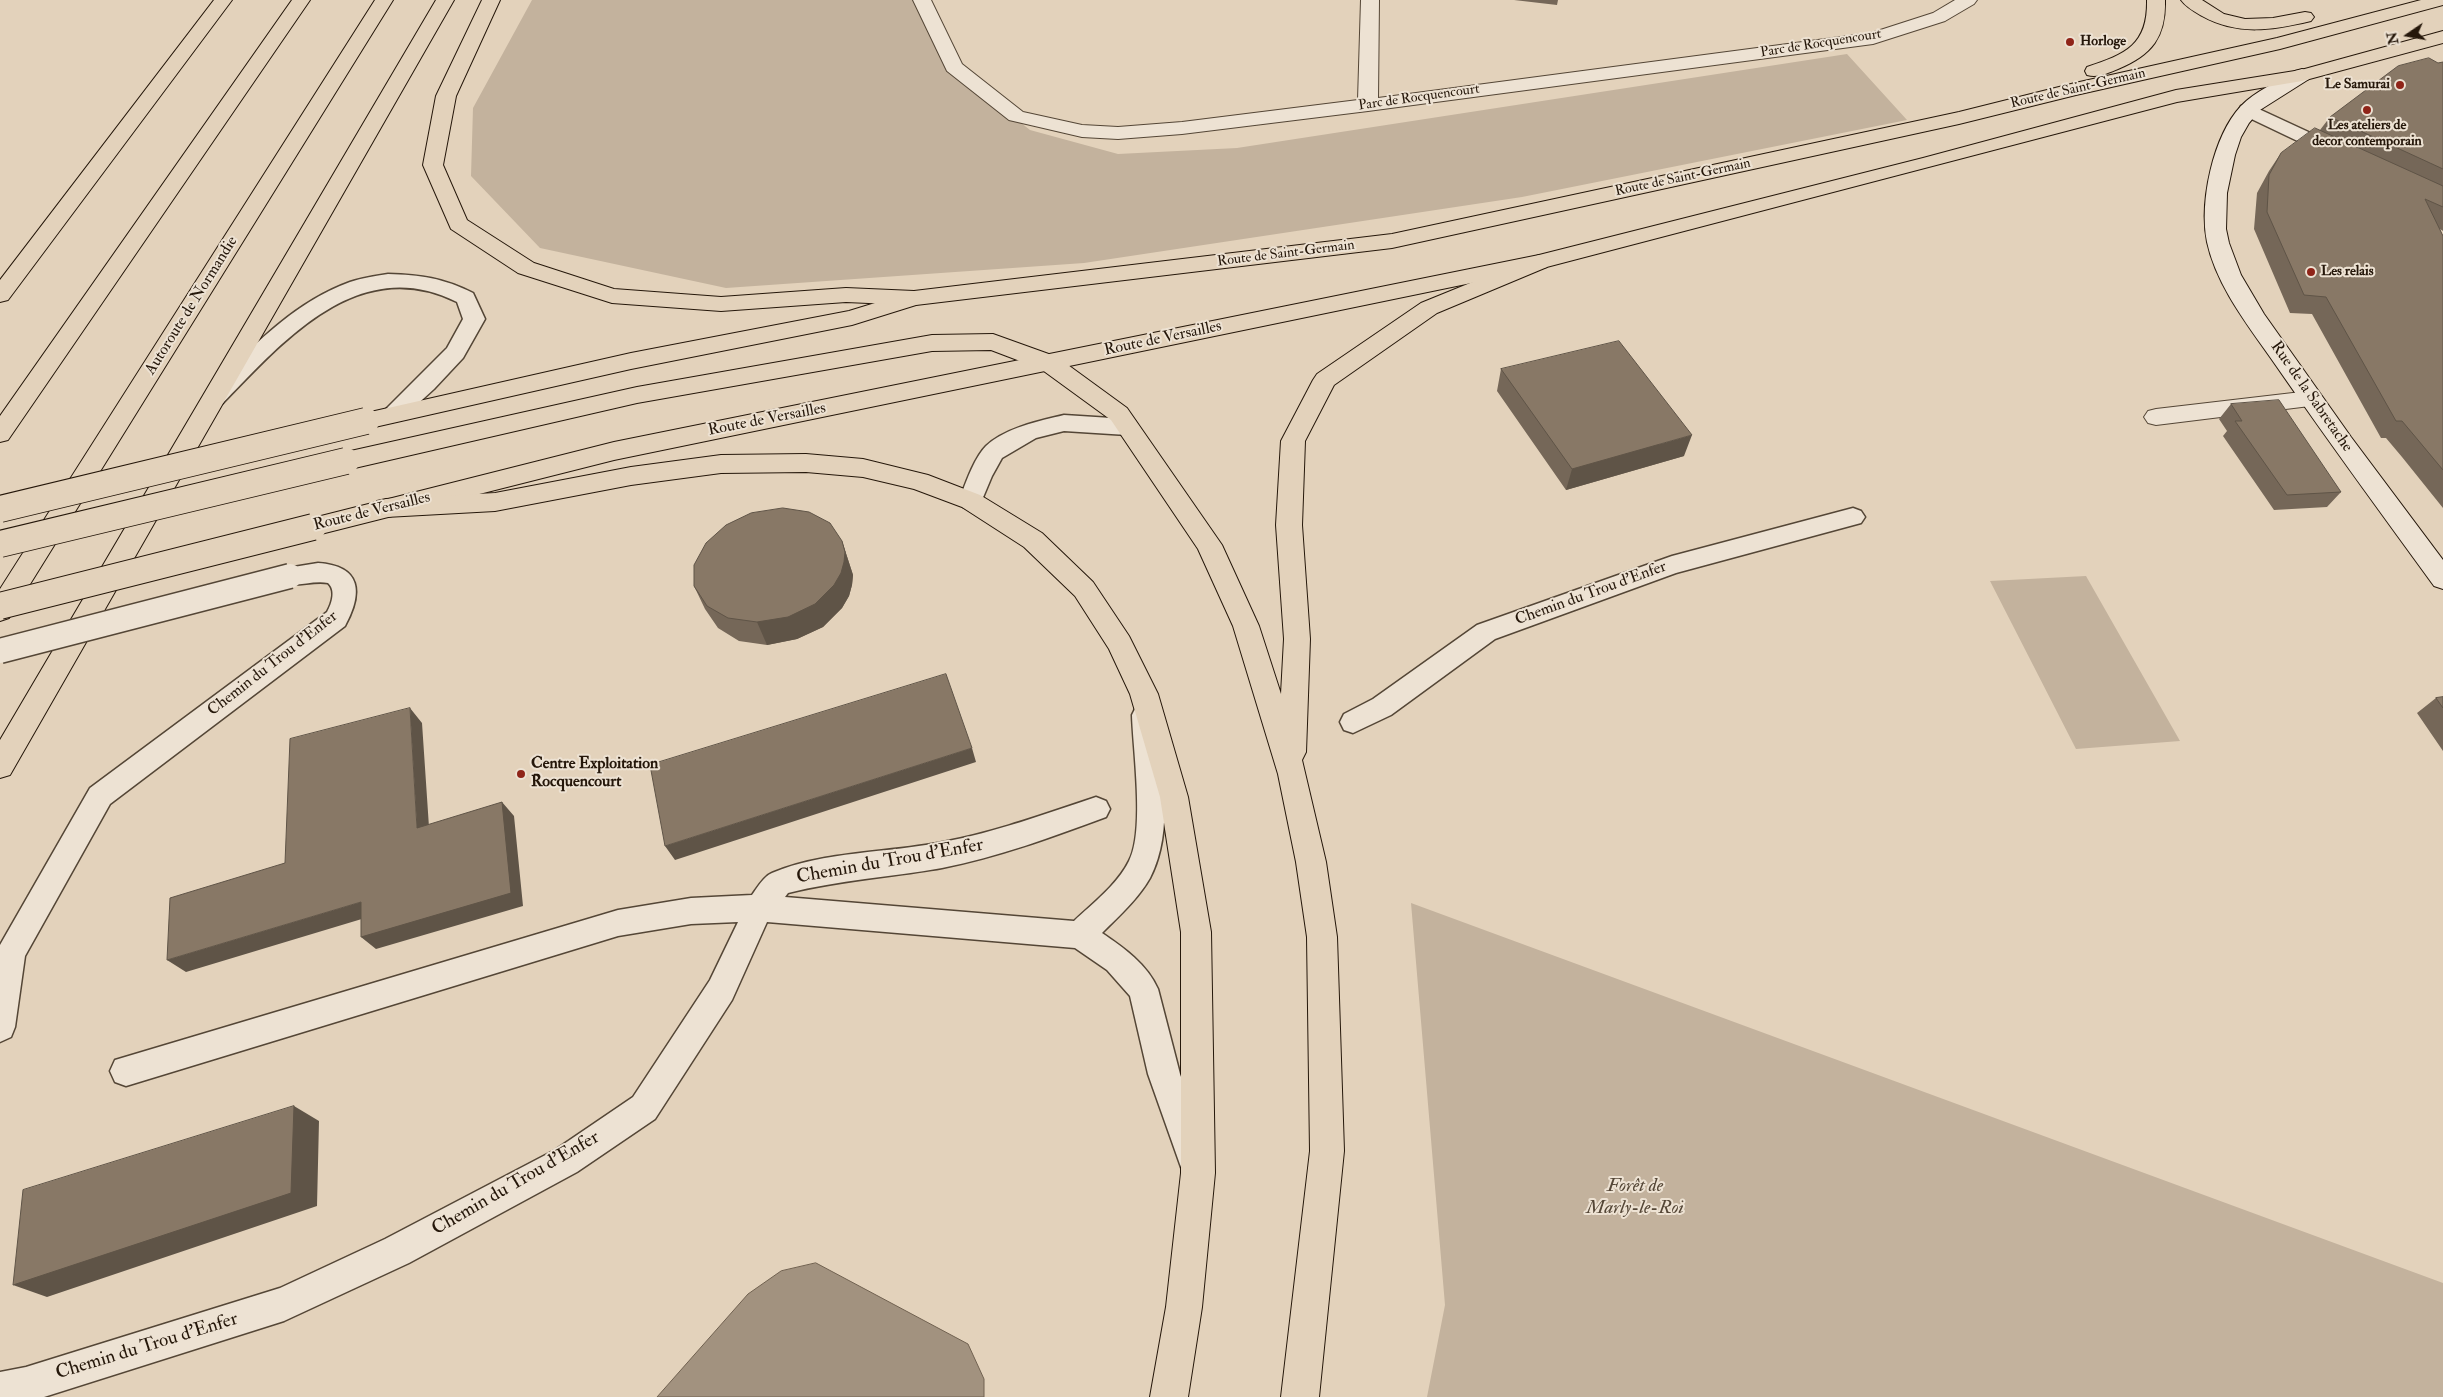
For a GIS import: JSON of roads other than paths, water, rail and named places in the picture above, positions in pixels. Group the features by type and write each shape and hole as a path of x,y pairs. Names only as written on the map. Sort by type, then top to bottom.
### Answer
{"main road":[{"path":"164,79 184,33 203,0"},
{"path":"0,296 223,0"},
{"path":"0,434 301,0"},
{"name":"Autoroute de Normandie","path":"0,611 384,0"},
{"path":"0,766 445,0"},
{"path":"491,0 446,96 433,165 458,224 526,268 612,296 721,304 846,295 914,298"},
{"path":"2075,89 2076,77 2116,64 2141,51 2155,28 2156,0"},
{"path":"2190,0 2204,11 2242,26 2272,26 2326,12"},
{"name":"Route de Saint-Germain","path":"914,298 1392,241 1958,118 2075,89 2280,43 2442,0"},
{"name":"Route de Saint-Germain","path":"1539,262 1930,162 2176,96 2302,75 2443,37"},
{"path":"1292,774 1297,639 1289,525 1294,441 1325,380 1429,308 1539,262"},
{"name":"Route de Versailles","path":"0,606 614,451 1539,262"},
{"path":"0,508 392,414 631,361 852,318 914,298"},
{"path":"0,544 346,461 637,395 932,343 993,342 1050,363 1119,414 1209,545 1246,626 1292,774 1311,862 1322,937 1327,1151 1300,1397"},
{"path":"386,508 495,502 631,476 720,464 806,463 863,468 918,481 971,501 1033,540 1084,589 1120,644 1144,694 1174,797 1196,932 1198,1173 1184,1307 1170,1397"}],"street":[{"name":"Parc de Rocquencourt","path":"922,0 954,67 1016,116 1082,131 1118,133 1182,128 1368,105 1873,38 1939,17 1968,0"},
{"path":"1368,105 1370,0"},
{"path":"2248,110 2302,75"},
{"name":"Rue de la Sabretache","path":"2248,110 2236,129 2224,158 2215,200 2218,242 2238,293 2310,399 2443,579"},
{"path":"2156,417 2310,399"}],"lane":[{"path":"2248,110 2354,161"},
{"path":"214,399 272,341 322,302 366,284 403,280 440,286 466,298 474,319 455,353 426,384 392,414"},
{"path":"971,501 980,476 994,452 1029,431 1064,423 1128,427"},
{"name":"Chemin du Trou d'Enfer","path":"1353,722 1382,707 1486,632 1672,565 1853,517"},
{"name":"Chemin du Trou d'Enfer","path":"0,651 290,576 318,572 333,574 343,582 346,592 343,608 336,618 100,796 12,954 0,1027"},
{"path":"1080,935 1131,881 1144,860 1150,831 1144,694"},
{"name":"Chemin du Trou d'Enfer","path":"0,1390 26,1385 284,1304 397,1252 566,1161 644,1108 721,990 759,908 779,883 816,873 942,855 978,847 1096,809"},
{"path":"126,1071 618,923 691,912 759,908 1080,935 1117,960 1143,989 1164,1074 1198,1173"}],"place":[{"name":"Horloge","path":"2070,42"},
{"name":"Le Samurai","path":"2400,85"},
{"name":"Les ateliers de decor contemporain","path":"2367,110"},
{"name":"Les relais","path":"2311,272"},
{"name":"Centre Exploitation Rocquencourt","path":"521,774"}],"park label":[{"name":"Forêt de Marly-le-Roi","path":"1635,1198"}]}
